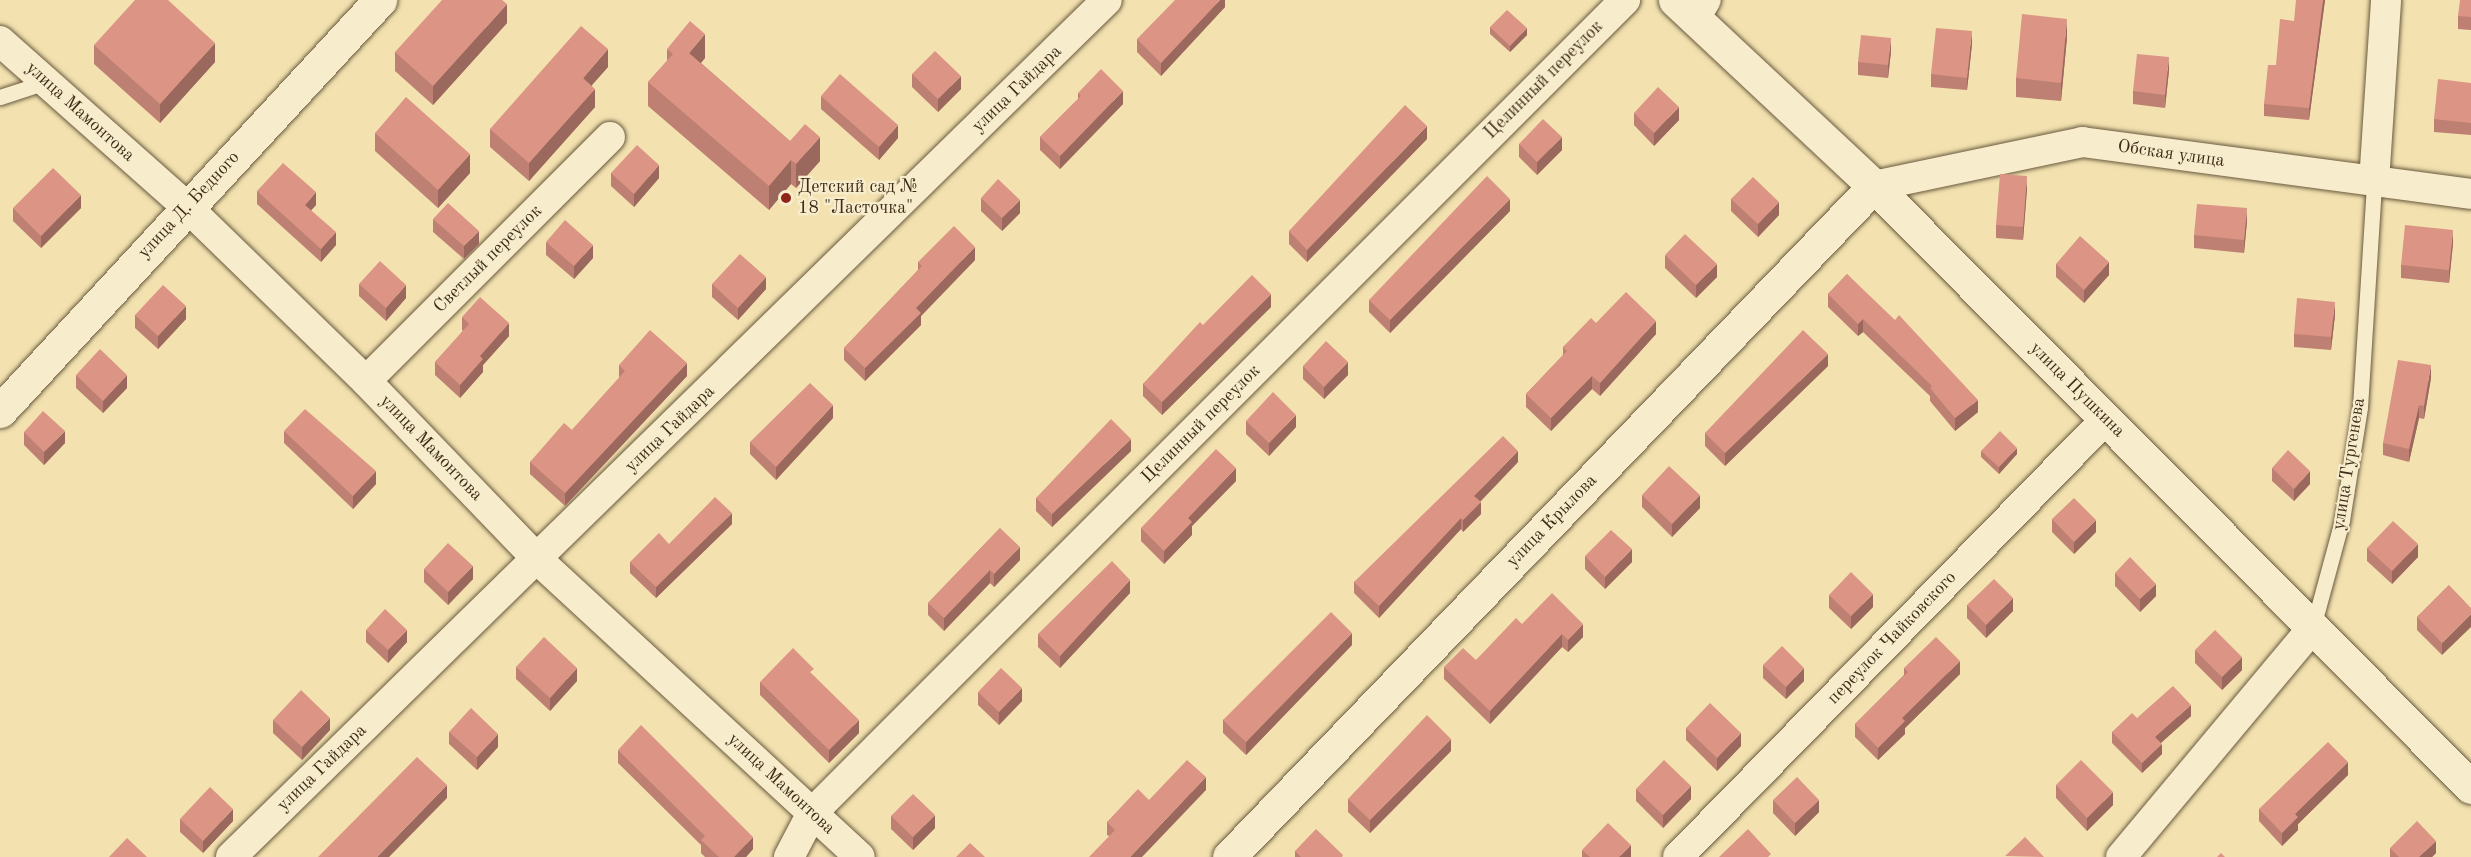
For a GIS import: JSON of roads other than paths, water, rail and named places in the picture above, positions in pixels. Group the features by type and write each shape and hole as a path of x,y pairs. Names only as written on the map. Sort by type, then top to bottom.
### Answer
{"street":[{"name":"улица Д. Бедного","path":"0,411 380,0"},
{"name":"улица Гайдара","path":"231,857 1107,0"},
{"name":"Целинный переулок","path":"789,857 812,813 1625,0"},
{"name":"улица Тургенева","path":"2374,182 2386,0"},
{"name":"улица Пушкина","path":"1692,6 2471,787"},
{"name":"улица Мамонтова","path":"0,41 187,207 366,381 537,559 860,857"},
{"name":"Светлый переулок","path":"366,381 610,137"},
{"name":"Обская улица","path":"1874,186 2082,142 2471,194"},
{"name":"улица Крылова","path":"1229,857 1874,186"},
{"name":"переулок Чайковского","path":"1678,857 2106,419"},
{"name":"улица Тургенева","path":"2121,857 2313,627"}],"lane":[{"path":"0,98 46,82"},
{"name":"улица Тургенева","path":"2313,627 2342,520 2360,407 2374,182"}],"place":[{"name":"Детский сад № 18 \"Ласточка\"","path":"786,198"}]}
